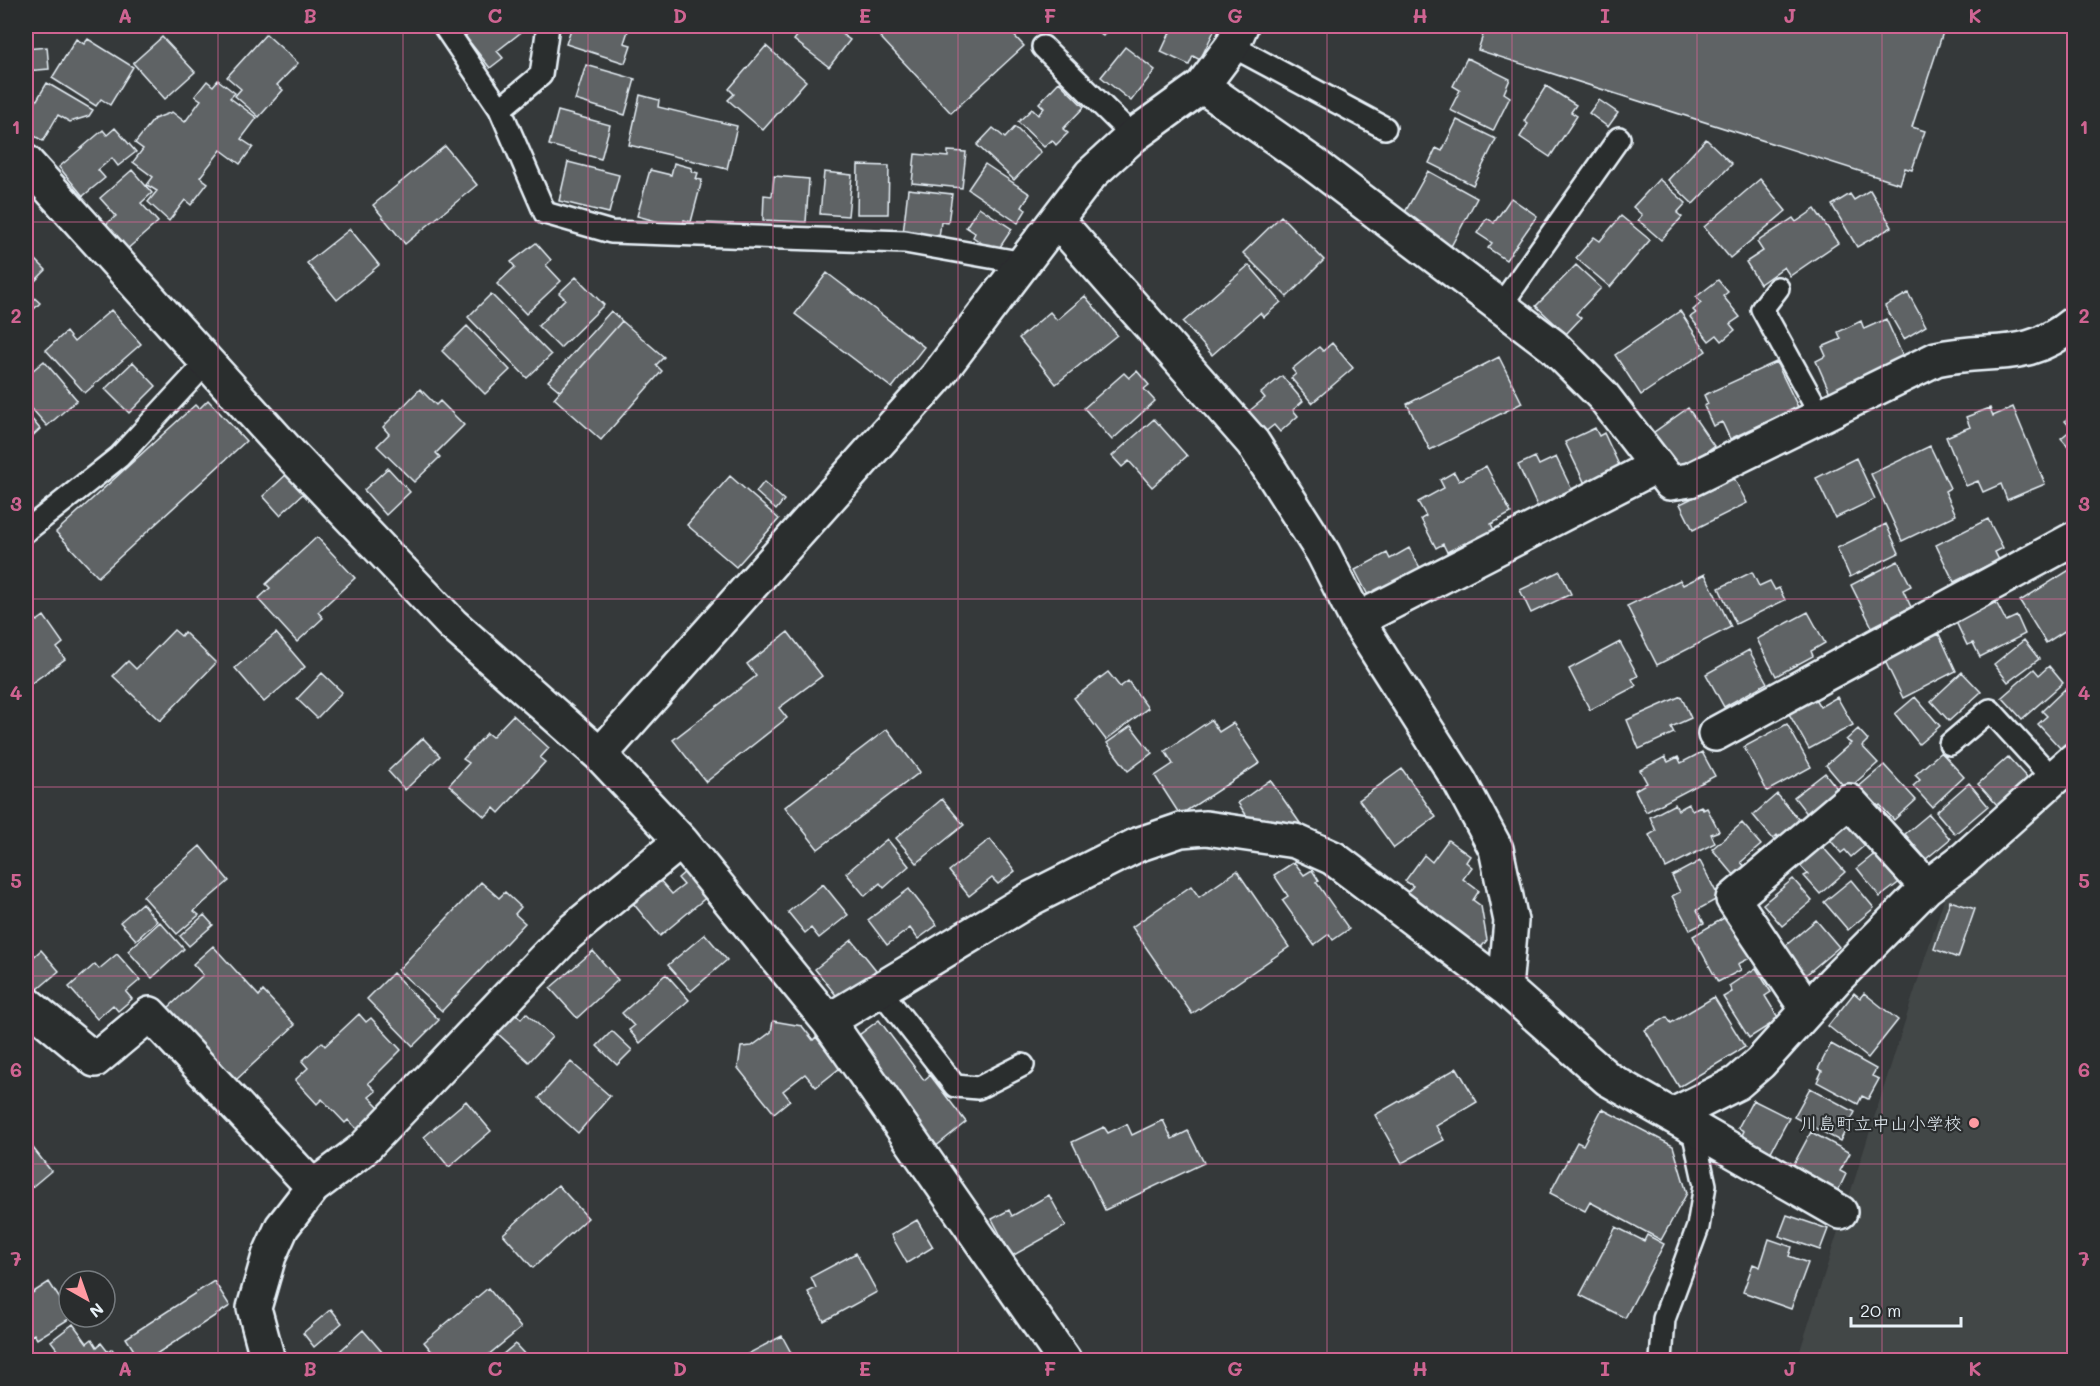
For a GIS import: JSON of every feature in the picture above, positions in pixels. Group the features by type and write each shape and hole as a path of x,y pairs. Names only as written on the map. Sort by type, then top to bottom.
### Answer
{"street":[{"path":"600,755 934,380 1091,174 1133,136 1202,86 1236,36"},
{"path":"1202,86 1312,163 1552,346 1603,396 1670,483 1690,480 1907,371 1936,359 1966,352 1998,354 2035,348 2057,337 2074,323"},
{"path":"29,173 452,624 600,755 681,841 828,1022 1064,1360"},
{"path":"1057,220 1253,443 1323,553 1357,620 1460,782 1496,849 1511,921 1505,988"},
{"path":"1357,620 1656,466"},
{"path":"1715,734 2074,538"},
{"path":"1683,1120 1737,1083 1760,1063 1807,1010 1927,887 1964,859 2064,770"},
{"path":"1807,1010 1733,899 1849,801 1927,887"},
{"path":"828,1022 1032,898 1126,850 1181,830 1206,828 1295,841 1333,858 1505,988 1608,1079 1840,1212"},
{"path":"268,1360 254,1308 269,1256 282,1227 313,1187 362,1150 568,934 681,841"},
{"path":"26,1003 95,1060 150,1014 313,1187"}],"lane":[{"path":"444,26 500,109 545,213 610,232 905,242 1024,263"},
{"path":"500,109 541,75 548,26"},
{"path":"1236,36 1385,128"},
{"path":"1043,47 1133,136"},
{"path":"1501,305 1619,138"},
{"path":"1778,288 1762,309 1821,416"},
{"path":"26,531 119,457 206,363"},
{"path":"1950,744 1990,710 2064,770"},
{"path":"880,990 956,1086 978,1088 1023,1065"},
{"path":"1661,1360 1664,1319 1698,1227 1705,1185 1683,1120"}],"shaded area":[{"name":"川島町立中山小学校","path":"2074,782 2074,1360 1797,1360 1948,886 1997,850"}],"building":[{"path":"468,26 528,27 497,51 503,58 490,68 465,36 472,30"},
{"path":"572,26 629,28 624,43 631,45 625,63 566,44"},
{"path":"805,26 830,26 850,40 829,67 794,40"},
{"path":"870,26 1005,26 1024,46 951,113"},
{"path":"1088,26 1110,26 1103,36"},
{"path":"1173,26 1208,26 1215,29 1200,60 1193,56 1189,65 1161,52"},
{"path":"1486,26 1945,26 1912,127 1925,131 1912,170 1905,168 1900,184 1478,50"},
{"path":"266,34 298,63 277,85 283,90 259,117 235,96 241,89 227,77"},
{"path":"162,37 195,72 165,99 133,63"},
{"path":"76,39 84,44 88,39 133,67 110,105 101,99 96,106 52,78"},
{"path":"766,46 806,81 763,130 728,100 734,94 729,89"},
{"path":"47,47 49,69 26,71 26,49"},
{"path":"1125,47 1155,70 1131,101 1101,77"},
{"path":"1467,58 1510,79 1504,93 1510,97 1493,131 1450,110 1460,90 1453,86"},
{"path":"586,65 635,79 625,115 575,100"},
{"path":"218,80 235,93 230,98 257,118 241,139 253,147 240,164 221,150 200,177 208,183 191,205 185,200 169,221 148,202 157,191 147,185 153,177 133,162 143,149 135,143 154,119 172,112 185,122 201,100 195,96 207,81 213,86"},
{"path":"1059,82 1084,107 1063,129 1068,133 1056,145 1052,140 1044,147 1018,122 1032,109 1038,115 1044,108 1039,103"},
{"path":"47,83 93,110 89,116 70,122 58,115 43,141 26,131 26,118"},
{"path":"1546,86 1576,105 1571,112 1577,116 1550,157 1520,137 1528,124 1524,121"},
{"path":"640,95 659,100 658,107 737,126 727,169 629,145"},
{"path":"1599,100 1618,113 1608,127 1589,113"},
{"path":"558,111 610,125 601,159 549,145"},
{"path":"1457,120 1496,139 1473,185 1429,163 1436,148 1442,151"},
{"path":"1015,127 1041,152 1014,180 977,145 993,128 1005,138"},
{"path":"115,128 136,152 118,166 112,158 98,170 105,178 83,196 59,167 103,130 107,135"},
{"path":"1706,139 1732,164 1693,204 1668,180"},
{"path":"445,146 477,185 405,244 373,205"},
{"path":"948,151 966,152 962,188 912,183 915,154 948,157"},
{"path":"568,162 619,175 609,213 559,201"},
{"path":"674,163 692,168 691,171 698,173 696,179 702,180 691,222 684,220 682,228 637,216 650,170 671,175"},
{"path":"985,164 1030,194 1022,207 1026,210 1018,223 968,189"},
{"path":"858,165 889,166 888,214 857,214"},
{"path":"132,170 152,193 141,203 158,222 125,251 104,226 116,216 100,198"},
{"path":"1428,171 1477,198 1449,250 1409,228 1414,219 1404,214"},
{"path":"824,172 852,175 848,216 820,214"},
{"path":"774,176 809,179 806,222 763,220 764,195 772,196"},
{"path":"1659,179 1686,203 1677,213 1682,217 1661,240 1638,220 1642,215 1633,207"},
{"path":"1760,179 1786,211 1730,258 1704,227"},
{"path":"908,189 952,194 948,223 941,222 939,238 903,234"},
{"path":"1870,190 1892,227 1857,247 1832,205 1850,194 1854,200"},
{"path":"1511,198 1537,216 1506,260 1488,248 1492,243 1477,233 1487,218 1494,223"},
{"path":"979,207 1012,229 996,253 973,237 975,233 966,227"},
{"path":"1815,209 1838,243 1790,276 1784,267 1760,284 1746,262 1763,251 1757,242 1793,218 1796,222"},
{"path":"1281,216 1324,260 1287,297 1243,253"},
{"path":"1621,216 1650,240 1610,287 1576,258 1594,237 1600,241"},
{"path":"350,229 379,265 337,300 307,263"},
{"path":"536,243 551,260 546,265 561,281 526,314 497,284 515,267 511,262"},
{"path":"26,250 46,270 26,290"},
{"path":"1249,265 1281,302 1264,317 1260,313 1212,355 1183,322"},
{"path":"1576,265 1601,288 1576,314 1581,318 1566,334 1536,306"},
{"path":"827,273 924,347 892,388 795,314"},
{"path":"576,277 604,305 560,348 538,326 565,299 559,293"},
{"path":"1718,280 1728,292 1723,296 1740,317 1730,324 1735,330 1722,341 1717,335 1709,341 1690,317 1696,313 1693,310 1701,303 1696,297"},
{"path":"26,290 40,303 26,317"},
{"path":"1908,293 1926,326 1904,339 1885,306"},
{"path":"491,294 551,355 527,378 468,317"},
{"path":"1085,296 1117,335 1056,384 1019,338 1050,312 1057,320"},
{"path":"111,310 141,344 85,393 46,350 66,332 74,342"},
{"path":"611,311 622,321 560,391 548,381"},
{"path":"1680,311 1706,351 1641,395 1615,355"},
{"path":"1886,319 1905,361 1831,395 1816,361 1826,356 1822,347 1841,339 1838,332 1861,321 1864,329"},
{"path":"622,321 664,357 656,365 662,371 601,440 554,398"},
{"path":"467,326 510,370 485,394 442,351"},
{"path":"1332,343 1353,368 1312,403 1291,378 1296,374 1292,369 1319,347 1323,351"},
{"path":"1499,357 1522,403 1430,450 1407,404"},
{"path":"44,361 77,400 47,426 26,402 26,376"},
{"path":"133,362 156,386 129,413 105,389"},
{"path":"1776,362 1798,407 1730,439 1722,422 1713,426 1704,406 1708,404 1704,395"},
{"path":"1137,371 1149,385 1144,389 1155,401 1112,440 1084,408 1124,373 1129,378"},
{"path":"1282,376 1303,401 1293,410 1298,416 1280,432 1274,425 1265,432 1248,412 1265,398 1261,393"},
{"path":"420,389 436,405 440,401 464,425 436,453 440,457 414,482 377,446 389,434 383,427"},
{"path":"208,400 246,441 98,577 56,532 195,405 199,409"},
{"path":"2013,407 2045,484 2007,500 2001,484 1983,492 1978,481 1966,486 1946,437 1970,427 1966,417 1990,408 1993,416"},
{"path":"1688,408 1714,446 1676,473 1650,435"},
{"path":"26,412 40,429 26,442"},
{"path":"2074,413 2074,453 2061,438 2072,429 2065,421"},
{"path":"1154,419 1187,456 1152,487 1129,461 1122,467 1112,456"},
{"path":"1595,428 1599,436 1604,433 1619,465 1609,471 1611,476 1587,488 1565,442"},
{"path":"1930,446 1950,488 1945,491 1956,515 1902,541 1871,474"},
{"path":"1535,457 1539,465 1556,457 1572,490 1562,494 1565,500 1540,512 1518,465"},
{"path":"1856,458 1875,499 1835,518 1816,478"},
{"path":"1486,466 1511,513 1491,524 1496,534 1468,549 1465,543 1447,552 1443,544 1436,548 1421,519 1426,516 1418,502 1444,488 1440,480 1454,472 1459,481"},
{"path":"388,468 410,492 386,515 364,490"},
{"path":"287,474 304,493 280,515 263,496"},
{"path":"730,476 779,519 736,567 687,525"},
{"path":"1734,478 1747,503 1693,530 1680,504"},
{"path":"764,482 784,500 776,510 756,492"},
{"path":"1988,519 2003,548 1995,552 1999,560 1954,582 1936,545"},
{"path":"1886,524 1899,553 1850,577 1837,548"},
{"path":"317,537 355,578 318,612 323,618 297,642 258,599 270,588 266,584"},
{"path":"1409,548 1423,573 1371,601 1355,570 1387,553 1390,559"},
{"path":"1898,561 1911,586 1903,590 1911,607 1872,627 1851,585"},
{"path":"2074,567 2074,625 2046,643 2020,601"},
{"path":"1560,571 1571,594 1531,613 1520,590"},
{"path":"1752,572 1759,586 1770,581 1775,590 1779,588 1785,600 1736,624 1719,588"},
{"path":"1705,574 1731,627 1657,665 1627,606 1680,580 1683,585"},
{"path":"1996,602 2006,621 2017,616 2025,634 1980,657 1973,643 1967,645 1956,622"},
{"path":"1808,612 1825,643 1811,651 1813,656 1776,676 1757,639"},
{"path":"32,614 37,621 44,616 63,643 57,648 65,659 26,687 26,619"},
{"path":"174,630 181,636 184,632 216,663 160,721 113,676 128,661 136,669"},
{"path":"788,632 822,676 779,708 787,718 706,782 673,740 756,676 747,664"},
{"path":"276,633 305,667 264,702 235,668"},
{"path":"1939,634 1956,671 1903,698 1885,661"},
{"path":"2024,640 2039,659 2008,682 1994,664"},
{"path":"1620,642 1638,676 1632,679 1636,686 1590,710 1569,669"},
{"path":"1749,650 1767,683 1724,707 1706,674"},
{"path":"2049,666 2063,683 2022,719 2002,697 2034,669 2039,675"},
{"path":"1108,672 1120,687 1128,681 1148,708 1106,740 1074,698"},
{"path":"1962,672 1981,692 1949,721 1931,701"},
{"path":"322,673 342,692 317,718 297,699"},
{"path":"2065,689 2074,700 2072,705 2074,708 2074,736 2061,749 2038,724 2047,716 2042,711"},
{"path":"1681,696 1691,718 1671,727 1674,733 1639,749 1627,720"},
{"path":"1814,697 1820,707 1837,697 1853,725 1809,749 1788,712"},
{"path":"1915,697 1940,726 1919,744 1895,714"},
{"path":"513,715 549,748 540,758 545,762 499,813 494,808 485,817 449,785 469,763 463,759 487,733 492,737"},
{"path":"1211,720 1219,732 1233,723 1260,763 1180,815 1155,776 1173,764 1165,751"},
{"path":"1787,724 1811,767 1767,791 1744,747"},
{"path":"1131,726 1152,753 1128,771 1107,743"},
{"path":"887,729 920,772 818,849 785,807"},
{"path":"1858,729 1868,740 1862,746 1878,763 1847,790 1826,765 1851,743 1846,740"},
{"path":"423,738 440,756 405,790 388,771"},
{"path":"1702,752 1715,776 1646,812 1635,790 1647,783 1640,770 1665,757 1668,762 1678,757 1681,763"},
{"path":"1941,752 1964,777 1932,807 1913,786 1920,780 1915,775"},
{"path":"2008,757 2028,779 1998,806 1978,784"},
{"path":"1884,765 1916,800 1894,820 1880,805 1874,810 1856,789"},
{"path":"1402,769 1436,817 1394,848 1359,800"},
{"path":"1825,773 1843,796 1812,820 1794,797"},
{"path":"1270,780 1302,826 1251,822 1238,803"},
{"path":"1969,783 1988,806 1955,834 1936,812"},
{"path":"1777,794 1804,826 1784,843 1777,835 1773,839 1753,815"},
{"path":"942,799 964,825 917,863 896,838"},
{"path":"1675,804 1678,810 1689,804 1692,810 1701,806 1703,810 1707,808 1719,831 1711,834 1715,843 1666,868 1649,835 1656,831 1650,817"},
{"path":"1845,811 1870,841 1851,857 1845,850 1841,853 1822,830"},
{"path":"1929,814 1950,839 1926,859 1905,834"},
{"path":"1742,823 1761,845 1741,862 1745,867 1735,876 1712,849"},
{"path":"887,839 909,866 884,888 880,883 865,896 846,873"},
{"path":"990,839 1015,871 998,884 992,878 969,896 949,871"},
{"path":"1448,840 1470,856 1466,862 1472,867 1463,879 1479,891 1473,900 1481,906 1487,940 1479,950 1405,895 1413,886 1405,881 1424,855 1432,862"},
{"path":"1820,844 1845,872 1820,894 1804,876 1808,874 1798,863"},
{"path":"200,846 229,881 194,911 199,915 177,934 143,896"},
{"path":"1877,852 1901,881 1880,897 1857,868"},
{"path":"1700,861 1719,898 1697,910 1704,923 1690,930 1672,896 1680,892 1672,876"},
{"path":"1294,862 1304,875 1312,870 1319,881 1316,882 1349,929 1333,940 1329,934 1314,945 1282,900 1288,896 1274,875"},
{"path":"694,864 715,890 660,936 632,902 659,879 672,894 684,885 678,878"},
{"path":"1237,871 1289,947 1192,1014 1132,927 1191,886 1199,897"},
{"path":"1793,879 1812,901 1782,926 1763,904"},
{"path":"1851,880 1874,908 1848,930 1824,902"},
{"path":"481,882 499,898 505,892 521,907 515,914 525,923 442,1011 398,970"},
{"path":"823,884 848,915 819,938 811,928 805,933 788,912"},
{"path":"909,889 937,925 918,939 910,928 887,945 868,920"},
{"path":"1950,901 1975,909 1958,958 1934,949"},
{"path":"142,903 157,921 136,940 120,922"},
{"path":"204,915 213,925 189,946 180,936"},
{"path":"1729,915 1752,957 1738,964 1741,970 1718,982 1693,936"},
{"path":"1816,920 1839,947 1801,979 1778,952"},
{"path":"160,922 184,949 152,978 128,951"},
{"path":"705,934 727,960 691,991 668,965"},
{"path":"852,940 876,970 839,999 815,969"},
{"path":"213,946 259,996 263,991 295,1025 236,1080 168,1008 203,975 193,964"},
{"path":"41,950 59,971 38,989 26,975 26,964"},
{"path":"593,951 618,980 577,1018 550,988"},
{"path":"117,954 140,980 126,992 132,999 118,1011 113,1005 97,1019 69,987 95,964 99,969"},
{"path":"1756,968 1771,992 1765,996 1779,1019 1749,1038 1723,997 1732,992 1729,986"},
{"path":"393,973 439,1020 413,1046 367,999"},
{"path":"666,974 689,1000 640,1043 629,1030 634,1026 622,1013"},
{"path":"1854,993 1860,998 1864,993 1898,1020 1868,1058 1828,1026"},
{"path":"1714,997 1745,1047 1679,1087 1645,1030 1667,1017 1671,1023"},
{"path":"515,1013 521,1019 526,1013 552,1037 529,1062 497,1033"},
{"path":"359,1014 366,1022 371,1018 401,1050 368,1083 376,1091 369,1097 381,1109 359,1131 348,1120 345,1123 322,1099 317,1104 295,1080 308,1068 302,1061 322,1042 325,1046"},
{"path":"879,1020 924,1080 930,1075 966,1122 934,1148 862,1048 866,1045 859,1035"},
{"path":"773,1021 802,1026 813,1040 816,1037 840,1068 816,1087 805,1074 783,1091 790,1100 774,1113 738,1068 741,1047 752,1046 771,1032"},
{"path":"612,1031 632,1050 617,1065 597,1046"},
{"path":"1831,1044 1876,1069 1872,1076 1879,1079 1868,1099 1862,1096 1858,1104 1817,1082 1822,1071 1818,1069"},
{"path":"571,1062 610,1096 578,1133 539,1098"},
{"path":"1457,1068 1477,1102 1436,1126 1444,1140 1402,1163 1375,1115"},
{"path":"1810,1088 1855,1112 1840,1141 1794,1117"},
{"path":"1753,1100 1789,1118 1767,1159 1738,1143 1744,1131 1738,1128"},
{"path":"466,1101 491,1131 449,1167 424,1137"},
{"path":"1602,1109 1673,1146 1687,1193 1661,1240 1590,1202 1585,1211 1550,1193 1577,1142 1583,1145"},
{"path":"1163,1120 1172,1139 1188,1131 1204,1163 1105,1210 1072,1142 1104,1127 1108,1133 1127,1124 1132,1135"},
{"path":"1811,1132 1850,1153 1840,1171 1846,1174 1835,1197 1789,1173"},
{"path":"26,1139 51,1171 26,1192"},
{"path":"558,1185 588,1218 533,1268 503,1234"},
{"path":"1049,1195 1066,1226 1012,1256 992,1219 1009,1210 1012,1216"},
{"path":"1787,1215 1828,1229 1820,1250 1779,1236"},
{"path":"917,1220 933,1247 907,1263 891,1235"},
{"path":"1616,1227 1644,1241 1647,1235 1664,1244 1625,1318 1580,1295"},
{"path":"1769,1239 1792,1247 1789,1256 1808,1263 1791,1309 1743,1292 1753,1264 1760,1267"},
{"path":"856,1253 877,1292 824,1321 808,1292 816,1288 811,1277"},
{"path":"214,1281 230,1306 147,1360 140,1360 126,1338"},
{"path":"49,1282 57,1294 57,1326 37,1339 34,1334 26,1339 26,1297"},
{"path":"488,1288 521,1328 482,1360 439,1360 424,1342"},
{"path":"331,1309 342,1323 314,1347 303,1333"},
{"path":"67,1329 77,1329 87,1343 92,1339 97,1347 101,1343 108,1352 112,1349 121,1360 74,1360 69,1354 64,1358 51,1341"},
{"path":"363,1330 389,1360 331,1359"},
{"path":"782,1336 795,1360 741,1360 740,1358"},
{"path":"515,1344 530,1360 496,1360"}],"place":[{"name":"川島町立中山小学校","path":"1974,1123"}]}
